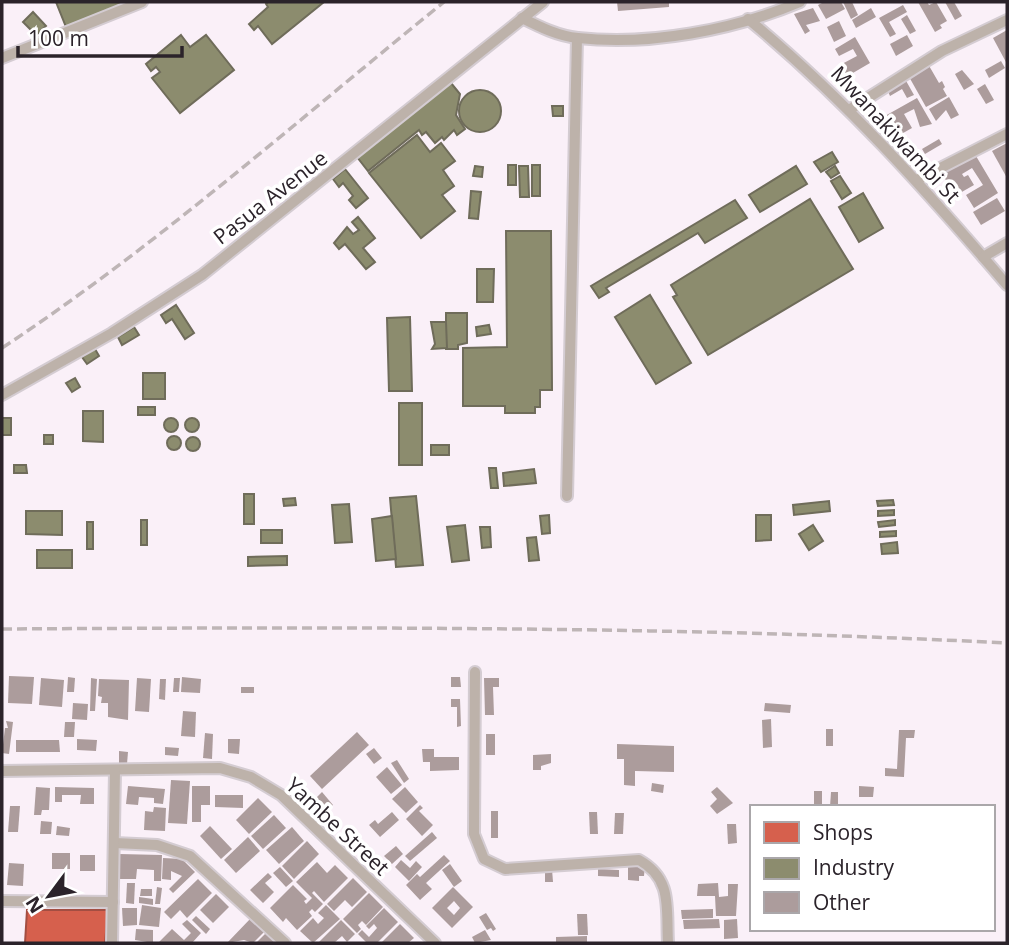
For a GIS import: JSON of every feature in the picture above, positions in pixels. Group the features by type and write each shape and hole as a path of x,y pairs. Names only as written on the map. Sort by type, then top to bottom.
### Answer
{"street":[{"path":"2,58 142,2"},
{"name":"Pasua Avenue","path":"2,395 112,333 202,275 543,2"},
{"path":"522,18 551,32 577,38 654,37 695,32 800,2"},
{"name":"Mwanakiwambi St","path":"748,19 806,67 849,110 917,180 1007,285"},
{"path":"849,110 942,51 1007,20"},
{"path":"567,496 577,38"},
{"path":"917,180 1007,134"},
{"path":"983,257 1007,243"},
{"path":"475,673 474,834 484,859 505,869 639,860 655,869 665,884 668,943"},
{"name":"Yambe Street","path":"2,771 220,768 251,777 281,795 435,943"},
{"path":"112,943 115,771"},
{"path":"115,843 157,845 190,856 285,943"},
{"path":"2,901 113,902"}],"building: Shops":[{"path":"27,910 108,910 105,943 25,943"}],"building: Industry":[{"path":"56,2 129,2 66,27"},
{"path":"268,2 324,2 272,44 258,26 254,30 249,24 268,7"},
{"path":"33,12 46,26 36,35 23,22"},
{"path":"181,35 190,47 206,35 234,70 180,113 152,78 160,72 156,67 151,71 146,64"},
{"path":"451,83 460,94 456,115 465,129 457,135 454,130 444,140 442,137 435,143 426,132 422,135 419,130 368,171 357,157"},
{"path":"480,90 495,96 501,111 495,126 480,132 465,126 459,111 465,96"},
{"path":"552,106 563,106 563,116 553,116"},
{"path":"417,135 430,152 441,143 455,161 443,170 454,186 442,195 455,211 421,238 369,173"},
{"path":"832,152 838,162 821,172 814,162"},
{"path":"508,165 516,165 516,185 508,185"},
{"path":"532,165 540,165 540,196 532,196"},
{"path":"475,166 483,167 482,177 473,176"},
{"path":"519,166 528,166 529,197 520,197"},
{"path":"796,166 807,184 760,212 749,195"},
{"path":"835,166 839,173 831,178 826,172"},
{"path":"345,169 368,198 356,208 349,200 353,196 343,183 339,187 333,179"},
{"path":"840,176 851,193 842,199 831,181"},
{"path":"471,191 481,192 478,219 469,218"},
{"path":"863,193 883,228 859,242 839,207"},
{"path":"810,199 853,269 708,355 673,297 677,295 671,285"},
{"path":"735,200 747,218 705,243 698,233 606,288 609,292 599,298 591,286"},
{"path":"358,217 375,238 363,248 375,262 366,269 345,244 339,249 334,243 347,227 353,234 359,230 352,222"},
{"path":"506,231 551,231 552,390 540,390 540,407 535,407 535,413 505,413 505,406 463,406 463,348 507,347"},
{"path":"477,269 494,269 493,302 477,302"},
{"path":"650,295 691,363 656,384 615,317"},
{"path":"176,305 194,333 185,339 172,319 166,323 161,315"},
{"path":"446,313 467,313 467,343 458,345 458,349 446,349"},
{"path":"410,317 412,391 389,391 387,318"},
{"path":"431,322 446,322 447,348 432,349 435,344"},
{"path":"489,325 491,334 477,336 476,327"},
{"path":"134,327 139,335 122,345 118,337"},
{"path":"95,349 99,356 87,364 82,357"},
{"path":"143,373 165,373 165,399 143,399"},
{"path":"75,378 80,387 72,392 66,383"},
{"path":"399,403 422,403 422,465 399,465"},
{"path":"138,407 155,407 155,415 138,415"},
{"path":"83,411 103,411 103,442 83,441"},
{"path":"2,418 11,418 11,435 2,435"},
{"path":"171,418 176,420 176,430 171,432 166,430 164,425 166,420"},
{"path":"192,418 197,420 197,430 192,432 187,430 185,425 187,420"},
{"path":"44,435 53,435 53,444 44,444"},
{"path":"174,436 179,438 179,448 174,450 169,448 167,443 169,438"},
{"path":"193,437 198,439 198,449 193,451 188,449 186,444 188,439"},
{"path":"431,445 449,445 449,455 431,455"},
{"path":"14,465 26,465 27,473 14,473"},
{"path":"489,468 496,468 498,488 491,488"},
{"path":"534,469 536,483 504,486 503,473"},
{"path":"244,494 254,494 254,524 244,524"},
{"path":"416,496 423,565 396,567 390,498"},
{"path":"295,498 296,505 284,506 283,499"},
{"path":"893,500 894,505 878,506 877,501"},
{"path":"829,501 830,511 794,515 793,505"},
{"path":"349,504 352,542 335,543 332,505"},
{"path":"894,510 894,515 878,516 878,511"},
{"path":"26,511 62,511 62,535 26,534"},
{"path":"549,515 550,533 542,534 540,516"},
{"path":"756,515 771,515 771,540 756,541"},
{"path":"392,516 396,559 376,561 372,519"},
{"path":"141,520 147,520 147,545 141,545"},
{"path":"895,520 895,525 879,527 878,522"},
{"path":"87,522 93,522 93,549 87,549"},
{"path":"465,525 469,560 452,562 447,527"},
{"path":"813,525 823,541 809,550 799,534"},
{"path":"480,527 490,527 491,547 482,548"},
{"path":"261,530 282,530 282,543 261,543"},
{"path":"896,531 896,536 880,537 880,532"},
{"path":"536,537 539,560 529,561 527,538"},
{"path":"897,542 898,553 882,554 881,544"},
{"path":"37,550 72,550 72,568 37,568"},
{"path":"287,556 287,565 248,566 248,557"}],"building: Other":[{"path":"617,2 669,2 669,7 618,11"},
{"path":"824,2 841,2 845,9 826,19 818,5"},
{"path":"843,2 852,2 858,15 851,19"},
{"path":"918,2 927,2 929,5 936,2 947,21 940,25 942,28 935,32"},
{"path":"945,2 954,2 962,16 955,20"},
{"path":"903,5 907,12 889,22 896,34 890,37 879,18"},
{"path":"813,8 820,21 806,25 810,31 805,34 794,14"},
{"path":"871,8 876,17 856,28 852,20"},
{"path":"907,15 916,31 910,34 901,19"},
{"path":"839,21 846,36 834,42 827,27"},
{"path":"1007,30 1007,64 993,38"},
{"path":"907,35 913,46 896,56 890,44"},
{"path":"855,37 870,63 846,77 840,65 857,56 853,49 839,56 835,49"},
{"path":"1001,61 1005,68 989,78 985,70"},
{"path":"928,64 939,83 942,81 947,96 926,107 908,75"},
{"path":"962,70 974,84 964,90 955,74"},
{"path":"905,79 914,95 907,98 902,89 890,96 887,89"},
{"path":"985,84 994,100 986,104 977,89"},
{"path":"949,97 959,115 951,119 946,110 936,121 929,109"},
{"path":"917,98 932,124 920,127 914,109 904,114 912,128 896,137 890,126 881,131 876,121"},
{"path":"939,139 942,144 925,154 922,149"},
{"path":"1007,143 1007,178 992,151"},
{"path":"976,156 998,193 974,208 966,195 983,185 972,168 962,174 964,177 968,175 974,185 953,197 944,176 948,174 946,170"},
{"path":"997,198 1005,211 981,225 973,212"},
{"path":"9,676 34,677 32,704 8,703"},
{"path":"68,677 75,678 74,692 67,692"},
{"path":"182,677 201,679 200,693 181,692"},
{"path":"451,677 460,677 461,687 451,687"},
{"path":"41,678 64,680 62,707 39,705"},
{"path":"91,678 97,679 95,711 90,711"},
{"path":"137,678 151,679 149,712 135,711"},
{"path":"174,678 180,678 179,692 173,692"},
{"path":"484,678 499,678 499,687 493,687 494,715 485,715"},
{"path":"99,679 129,680 128,720 108,717 108,703 101,703 102,697 98,696"},
{"path":"160,679 166,679 165,700 159,699"},
{"path":"241,687 254,687 254,693 241,693"},
{"path":"451,699 460,699 461,726 457,727 457,707 451,707"},
{"path":"73,703 88,704 87,720 72,719"},
{"path":"765,703 791,705 790,713 764,711"},
{"path":"183,711 196,712 195,737 181,736"},
{"path":"771,719 772,747 763,748 762,720"},
{"path":"6,721 13,722 9,754 2,753 5,728 8,728"},
{"path":"65,722 75,722 74,737 64,737"},
{"path":"826,729 833,729 833,746 826,746"},
{"path":"899,730 915,730 914,738 906,738 904,777 885,776 885,768 897,769"},
{"path":"357,732 369,745 322,789 310,776"},
{"path":"205,733 213,734 212,759 203,758"},
{"path":"486,734 495,734 495,755 486,755"},
{"path":"77,739 97,740 96,751 77,750"},
{"path":"228,739 240,739 239,754 228,753"},
{"path":"16,740 59,740 60,752 16,752"},
{"path":"617,744 674,746 674,772 635,771 635,786 624,785 624,759 617,759"},
{"path":"165,747 179,748 178,756 165,755"},
{"path":"374,748 382,758 374,764 366,754"},
{"path":"422,749 434,749 434,757 459,757 459,770 430,771 430,762 423,762"},
{"path":"119,751 128,752 127,764 119,764"},
{"path":"551,754 551,763 541,766 541,770 533,770 533,755"},
{"path":"397,760 409,779 404,783 391,763"},
{"path":"387,767 402,785 391,794 376,777"},
{"path":"171,780 190,781 187,824 168,823"},
{"path":"652,783 664,785 663,793 651,791"},
{"path":"128,786 165,789 163,804 154,803 154,798 139,797 138,805 126,804"},
{"path":"192,786 210,786 210,805 201,805 201,822 192,822"},
{"path":"859,786 874,787 873,797 859,797"},
{"path":"36,787 50,788 49,810 42,810 41,815 34,815"},
{"path":"55,787 94,788 94,804 80,804 81,795 62,795 62,802 55,802"},
{"path":"405,787 418,802 406,813 392,799"},
{"path":"717,787 733,803 717,814 710,806 717,799 711,792"},
{"path":"814,791 822,791 822,805 814,805"},
{"path":"322,792 333,805 326,811 315,799"},
{"path":"831,792 838,792 838,805 830,805"},
{"path":"215,795 243,795 243,808 215,807"},
{"path":"258,798 272,812 249,834 236,820"},
{"path":"420,805 423,808 419,811 433,825 422,836 406,819"},
{"path":"10,806 20,806 18,832 8,832"},
{"path":"154,807 166,808 165,831 144,830 145,811 153,812"},
{"path":"491,811 498,811 498,838 491,838"},
{"path":"392,812 399,820 380,837 369,825 375,820 378,824"},
{"path":"589,812 597,812 598,834 590,834"},
{"path":"615,813 624,813 623,834 614,834"},
{"path":"274,815 286,828 263,849 251,836"},
{"path":"41,821 52,822 51,834 40,834"},
{"path":"727,824 736,824 737,843 728,844"},
{"path":"57,826 70,828 69,836 56,835"},
{"path":"210,826 232,849 221,859 200,836"},
{"path":"292,827 304,841 279,864 266,850"},
{"path":"432,832 437,838 410,861 405,856"},
{"path":"248,837 260,851 236,873 224,860"},
{"path":"307,841 319,854 294,879 282,866"},
{"path":"396,846 403,854 392,864 384,856"},
{"path":"52,853 70,853 70,869 52,869"},
{"path":"119,854 162,855 161,881 154,881 154,870 137,869 136,879 118,879"},
{"path":"80,855 95,855 95,871 80,871"},
{"path":"444,855 450,861 426,883 432,889 420,900 406,885 417,874 420,877"},
{"path":"163,858 182,859 195,872 173,893 169,889 182,876 171,871 171,880 162,879"},
{"path":"401,860 410,868 416,861 422,867 409,881 395,867"},
{"path":"317,862 327,873 335,865 348,878 324,902 314,891 312,893 323,904 315,912 312,909 309,912 312,916 297,930 286,918 283,922 270,908 293,885 307,899 304,901 306,904 312,898 296,882"},
{"path":"9,863 24,864 23,886 7,885"},
{"path":"450,864 462,881 454,887 442,870"},
{"path":"628,864 645,865 644,876 639,876 639,881 628,880"},
{"path":"280,867 293,881 286,887 273,873"},
{"path":"545,869 552,869 553,882 545,882"},
{"path":"598,869 619,870 619,877 598,876"},
{"path":"268,873 272,877 265,883 274,892 263,903 250,890"},
{"path":"353,878 367,892 352,907 345,900 334,911 327,904"},
{"path":"198,879 212,893 187,918 180,910 171,919 164,912"},
{"path":"127,883 135,883 134,904 126,903"},
{"path":"718,883 719,897 728,896 728,884 738,884 736,916 716,916 715,896 697,896 698,884"},
{"path":"157,887 162,888 160,904 155,904"},
{"path":"453,887 473,907 452,928 432,908","holes":["454,901 460,908 454,915 447,908"]},
{"path":"141,889 152,889 152,896 140,896"},
{"path":"369,893 383,907 366,925 362,921 358,925 361,929 357,933 343,919"},
{"path":"216,894 229,907 213,923 200,910"},
{"path":"139,897 153,899 153,905 139,903"},
{"path":"142,905 161,908 159,927 139,925"},
{"path":"326,905 340,919 313,943 300,931 313,918 318,924 324,918 318,913"},
{"path":"122,908 137,908 137,925 123,926"},
{"path":"384,908 398,922 377,943 367,943 358,934 362,930 369,937 377,928 374,924 369,929 366,926"},
{"path":"713,909 713,918 682,919 681,910"},
{"path":"486,913 496,929 493,931 491,928 487,930 479,917"},
{"path":"577,914 587,914 588,935 578,935"},
{"path":"196,916 210,929 206,934 192,920"},
{"path":"251,918 265,931 253,943 244,940 227,943"},
{"path":"719,919 720,928 684,929 683,920"},
{"path":"737,919 738,938 724,939 724,920"},
{"path":"187,920 201,933 192,943 158,943 172,929 184,940 191,933 182,924"},
{"path":"341,920 355,934 347,942 342,936 334,943 318,943"},
{"path":"400,924 414,938 408,943 381,943"},
{"path":"136,929 153,930 153,943 135,940"},
{"path":"485,930 491,940 475,943 472,937"},
{"path":"266,933 276,943 256,943"},
{"path":"587,936 587,943 556,943 556,937"}],"railway":[{"path":"2,348 172,224 444,2"},
{"path":"2,629 379,628 631,631 1007,643"}]}
